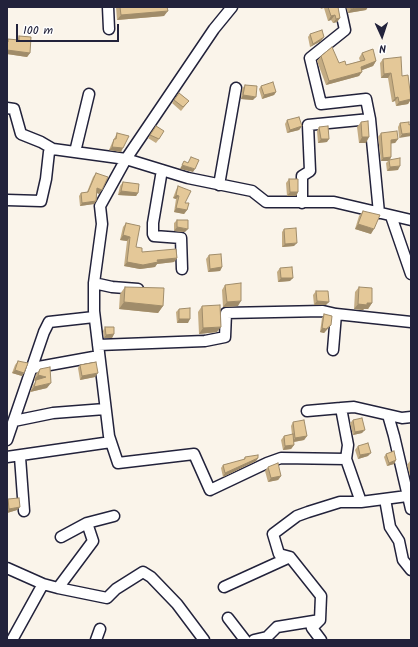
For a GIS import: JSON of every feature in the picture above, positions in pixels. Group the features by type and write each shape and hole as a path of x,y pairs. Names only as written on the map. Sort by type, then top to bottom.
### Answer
{"street":[{"path":"108,7 109,29"},
{"path":"232,7 214,29 126,159 100,206 102,224 94,283 94,317 105,409 111,442 118,463 140,459 194,454 210,490 281,458 346,459"},
{"path":"340,7 345,30 310,58 321,104 366,99 370,118 379,213"},
{"path":"219,185 236,88"},
{"path":"75,152 89,94"},
{"path":"7,108 14,109 20,134 42,142 53,149 126,159 219,185 252,191 266,202 334,202 411,220"},
{"path":"302,203 302,176 310,171 308,126 370,118"},
{"path":"7,200 40,201 46,179 49,152 53,149"},
{"path":"162,170 154,218 153,234 154,236 181,238 182,269"},
{"path":"265,190 266,202"},
{"path":"391,216 398,250 411,274"},
{"path":"94,283 112,287 150,289"},
{"path":"98,346 205,341 225,337 226,313 312,311 411,322"},
{"path":"333,350 336,314"},
{"path":"7,440 33,368 44,332 49,322 94,317"},
{"path":"33,368 99,356"},
{"path":"307,411 354,407 402,418 411,417"},
{"path":"341,408 348,445 346,459 361,502"},
{"path":"14,421 53,413 105,409"},
{"path":"388,415 411,509"},
{"path":"7,457 111,442"},
{"path":"20,456 24,511"},
{"path":"320,640 312,628 320,620 321,596 290,557 279,554 273,537 275,532 297,516 340,502 361,502 407,496"},
{"path":"386,499 390,526 399,541 403,560 411,570"},
{"path":"61,537 87,522 114,516"},
{"path":"58,588 93,541 87,522"},
{"path":"224,587 290,557"},
{"path":"7,568 43,584 107,598 116,589 143,572 151,577 177,604 204,640"},
{"path":"12,640 43,584"},
{"path":"228,618 245,640"},
{"path":"254,640 267,636 277,627 320,620"},
{"path":"96,640 100,629"}],"building":[{"path":"120,7 167,7 168,11 121,15"},
{"path":"328,7 338,7 340,18 336,19 335,15 331,16"},
{"path":"322,30 324,37 313,44 310,34"},
{"path":"19,36 31,37 30,53 7,50 8,39 19,40"},
{"path":"332,47 339,63 345,61 346,65 365,60 362,53 373,49 376,61 361,67 362,72 329,81 321,56"},
{"path":"401,57 402,76 408,75 411,99 399,102 398,97 395,98 391,73 384,74 383,59"},
{"path":"273,82 276,92 264,95 261,86"},
{"path":"245,85 257,86 256,97 243,95"},
{"path":"179,93 189,101 183,107 174,100"},
{"path":"299,117 302,126 290,130 287,120"},
{"path":"368,121 369,137 362,137 361,122"},
{"path":"409,122 409,125 411,124 411,133 402,134 400,123"},
{"path":"156,126 164,131 159,139 150,135"},
{"path":"328,126 329,139 321,139 319,127"},
{"path":"397,131 398,139 391,140 391,157 383,158 381,133"},
{"path":"117,133 129,136 123,148 112,147"},
{"path":"191,157 199,160 195,169 182,165 184,161 188,163"},
{"path":"400,158 400,166 390,167 389,160"},
{"path":"96,173 108,177 102,190 97,188 96,201 82,203 81,193 88,192"},
{"path":"289,179 298,179 298,192 290,192"},
{"path":"123,182 139,184 138,193 121,191"},
{"path":"178,186 191,191 185,203 189,203 187,210 176,208 179,196 176,195"},
{"path":"363,211 380,215 374,229 358,224"},
{"path":"177,220 188,220 188,229 177,227"},
{"path":"126,223 140,226 136,247 142,248 142,252 176,249 177,258 157,260 158,262 143,265 127,262 130,237 123,235"},
{"path":"296,228 297,243 285,244 284,229"},
{"path":"221,254 222,267 210,269 209,255"},
{"path":"292,267 293,278 281,278 280,268"},
{"path":"241,283 241,301 227,302 225,285"},
{"path":"125,287 164,288 163,306 124,302"},
{"path":"359,287 372,288 372,303 367,303 367,305 358,304"},
{"path":"316,291 328,291 329,302 317,301"},
{"path":"220,305 221,327 203,328 202,306"},
{"path":"190,308 190,319 179,319 179,309"},
{"path":"324,314 332,316 331,325 326,329 322,328"},
{"path":"105,327 114,327 114,334 106,335"},
{"path":"18,361 28,363 24,373 15,370"},
{"path":"96,362 98,373 82,376 80,365"},
{"path":"50,367 51,383 34,387 36,380 46,377 38,375 40,369"},
{"path":"362,418 365,430 355,432 353,420"},
{"path":"304,420 307,436 295,438 293,422"},
{"path":"293,434 294,445 285,446 284,436"},
{"path":"368,443 371,453 360,455 358,446"},
{"path":"394,451 396,460 389,463 386,454"},
{"path":"258,455 258,458 225,473 223,465 245,459 245,457"},
{"path":"278,463 281,476 271,478 268,467"},
{"path":"19,498 20,507 9,509 8,499"}]}
